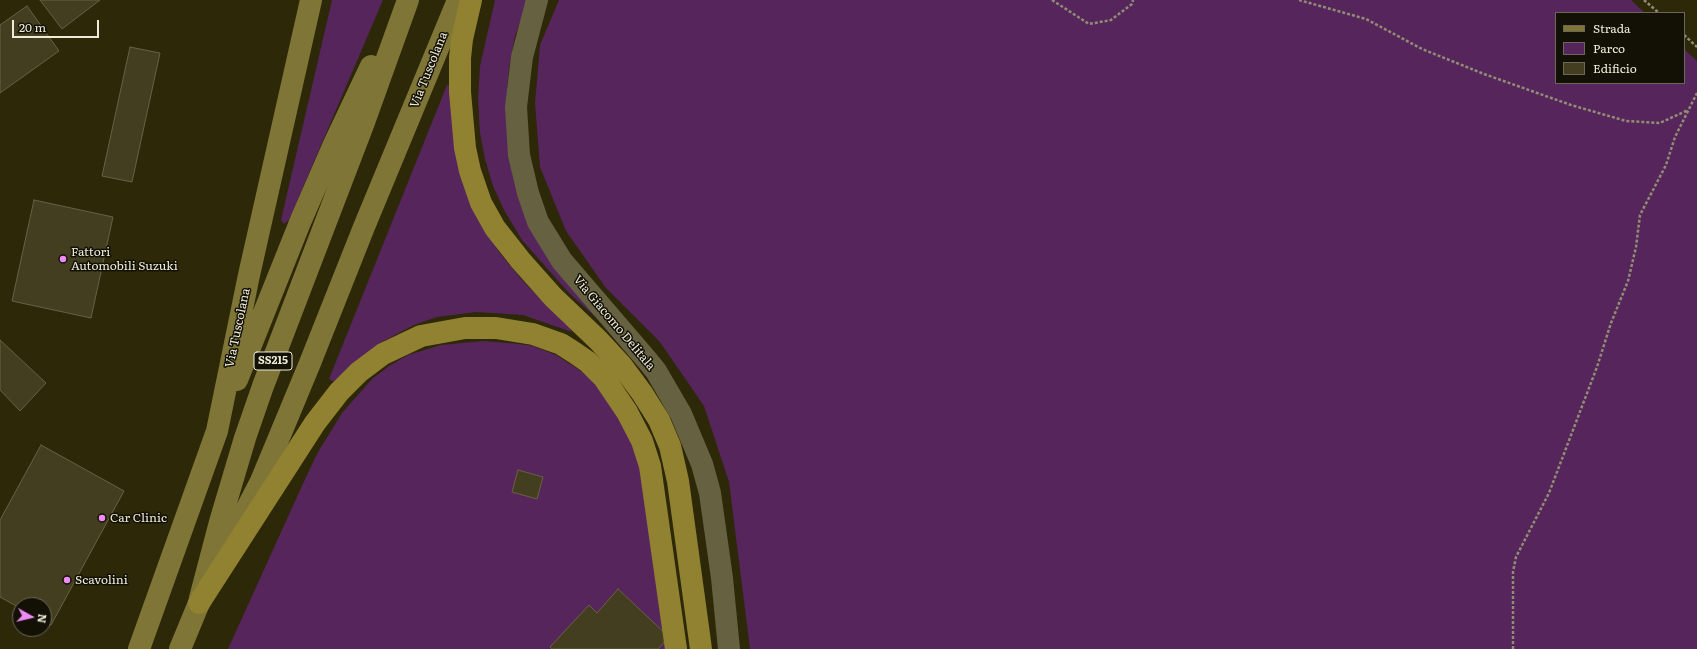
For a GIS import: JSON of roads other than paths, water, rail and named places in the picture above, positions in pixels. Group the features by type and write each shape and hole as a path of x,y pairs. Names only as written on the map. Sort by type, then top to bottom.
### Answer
{"highway":[{"path":"471,0 462,45 460,92 465,148 470,171 481,203 495,228 553,298 598,340 622,366 642,393 659,420 670,446 678,481 701,649"},
{"path":"199,603 315,423 339,392 359,372 383,354 421,336 465,328 496,328 533,334 561,344 575,352 588,362 604,378 627,412 642,441 650,466 676,649"}],"main road":[{"name":"Via Tuscolana","path":"139,649 217,431 249,275 311,0"},
{"name":"Via Tuscolana","path":"199,603 220,522 245,438 263,386 363,125 407,0"},
{"path":"217,431 301,220 335,142 371,67 407,0"},
{"name":"Via Tuscolana","path":"180,649 199,603 261,481 367,219 458,0"}],"street":[{"name":"Via Giacomo Delitala","path":"537,0 522,56 516,107 519,155 528,193 538,222 562,261 647,360 670,394 684,421 702,464 710,493 722,578 729,649"}],"place":[{"name":"Fattori Automobili Suzuki","path":"63,259"},
{"name":"Car Clinic","path":"102,518"},
{"name":"Scavolini","path":"67,580"}]}
